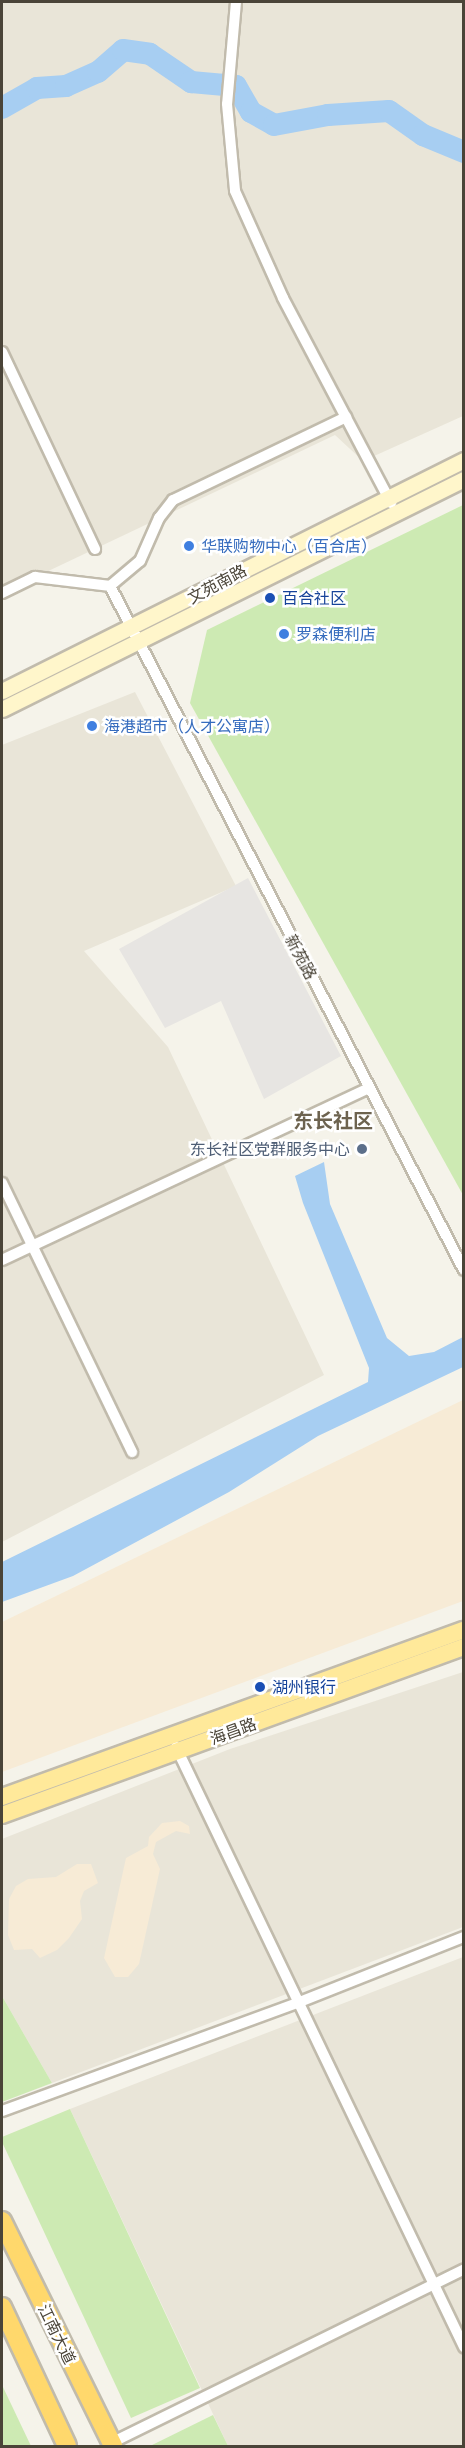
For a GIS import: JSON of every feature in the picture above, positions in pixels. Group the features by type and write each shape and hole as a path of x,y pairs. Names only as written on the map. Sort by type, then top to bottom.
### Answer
{"highway":[{"name":"江南大道","path":"2,2221 110,2445"},
{"path":"2,2307 67,2446"}],"main road":[{"name":"文苑南路","path":"2,691 130,630 387,496 464,460"},
{"name":"文苑南路","path":"2,709 138,645 395,511 464,479"},
{"name":"海昌路","path":"2,1797 464,1630"},
{"name":"海昌路","path":"2,1815 464,1647"}],"street":[{"path":"236,2 227,104 235,191 283,298 395,511"},
{"path":"2,352 95,549"},
{"path":"2,593 35,577 110,586 140,561 159,518 173,500 346,417"},
{"name":"新苑路","path":"110,586 130,630 464,1270"},
{"path":"2,1260 369,1088"},
{"path":"2,1183 132,1452"},
{"path":"171,1736 297,2003 464,2347"},
{"path":"2,2111 297,2003 464,1937"},
{"path":"110,2445 464,2269"}],"shaded area":[{"path":"2,2 463,2 463,416 363,461 335,435 2,593"},
{"path":"135,692 236,886 84,951 168,1047 324,1375 2,1542 2,745"},
{"path":"248,878 341,1056 264,1099 221,1001 165,1028 119,949"},
{"path":"463,1400 463,1601 2,1772 2,1622"},
{"path":"463,1672 463,1927 52,2083 2,1996 2,1839 230,1749"},
{"path":"180,1821 189,1826 190,1834 176,1831 156,1842 153,1854 160,1869 139,1964 128,1977 115,1977 104,1958 126,1858 148,1846 149,1837 162,1823"},
{"path":"77,1864 91,1864 98,1883 84,1891 80,1901 82,1919 69,1938 57,1950 40,1958 32,1949 14,1950 8,1935 9,1899 16,1886 28,1879 56,1877"},
{"path":"463,1957 463,2446 228,2446 70,2109"}],"green space":[{"path":"463,505 463,1195 190,703 207,630"},
{"path":"2,1996 52,2083 2,2102"},
{"path":"70,2109 200,2388 131,2418 2,2142 2,2137"},
{"path":"2,2385 31,2446 2,2446"},
{"path":"213,2415 228,2446 150,2446"}],"water":[{"path":"324,1162 330,1204 387,1338 409,1356 434,1352 463,1337 463,1367 318,1436 229,1492 73,1576 2,1602 2,1562 368,1382 369,1368 303,1203 295,1176"}],"waterway":[{"path":"2,108 37,88 66,86 98,72 123,50 150,54 191,82 236,86 251,112 274,125 328,115 389,111 423,135 464,152"}],"place":[{"name":"华联购物中心（百合店）","path":"189,546"},
{"name":"百合社区","path":"270,598"},
{"name":"罗森便利店","path":"284,634"},
{"name":"海港超市（人才公寓店）","path":"92,726"},
{"name":"东长社区党群服务中心","path":"362,1149"},
{"name":"湖州银行","path":"260,1687"}],"district":[{"name":"东长社区","path":"333,1120"}]}
